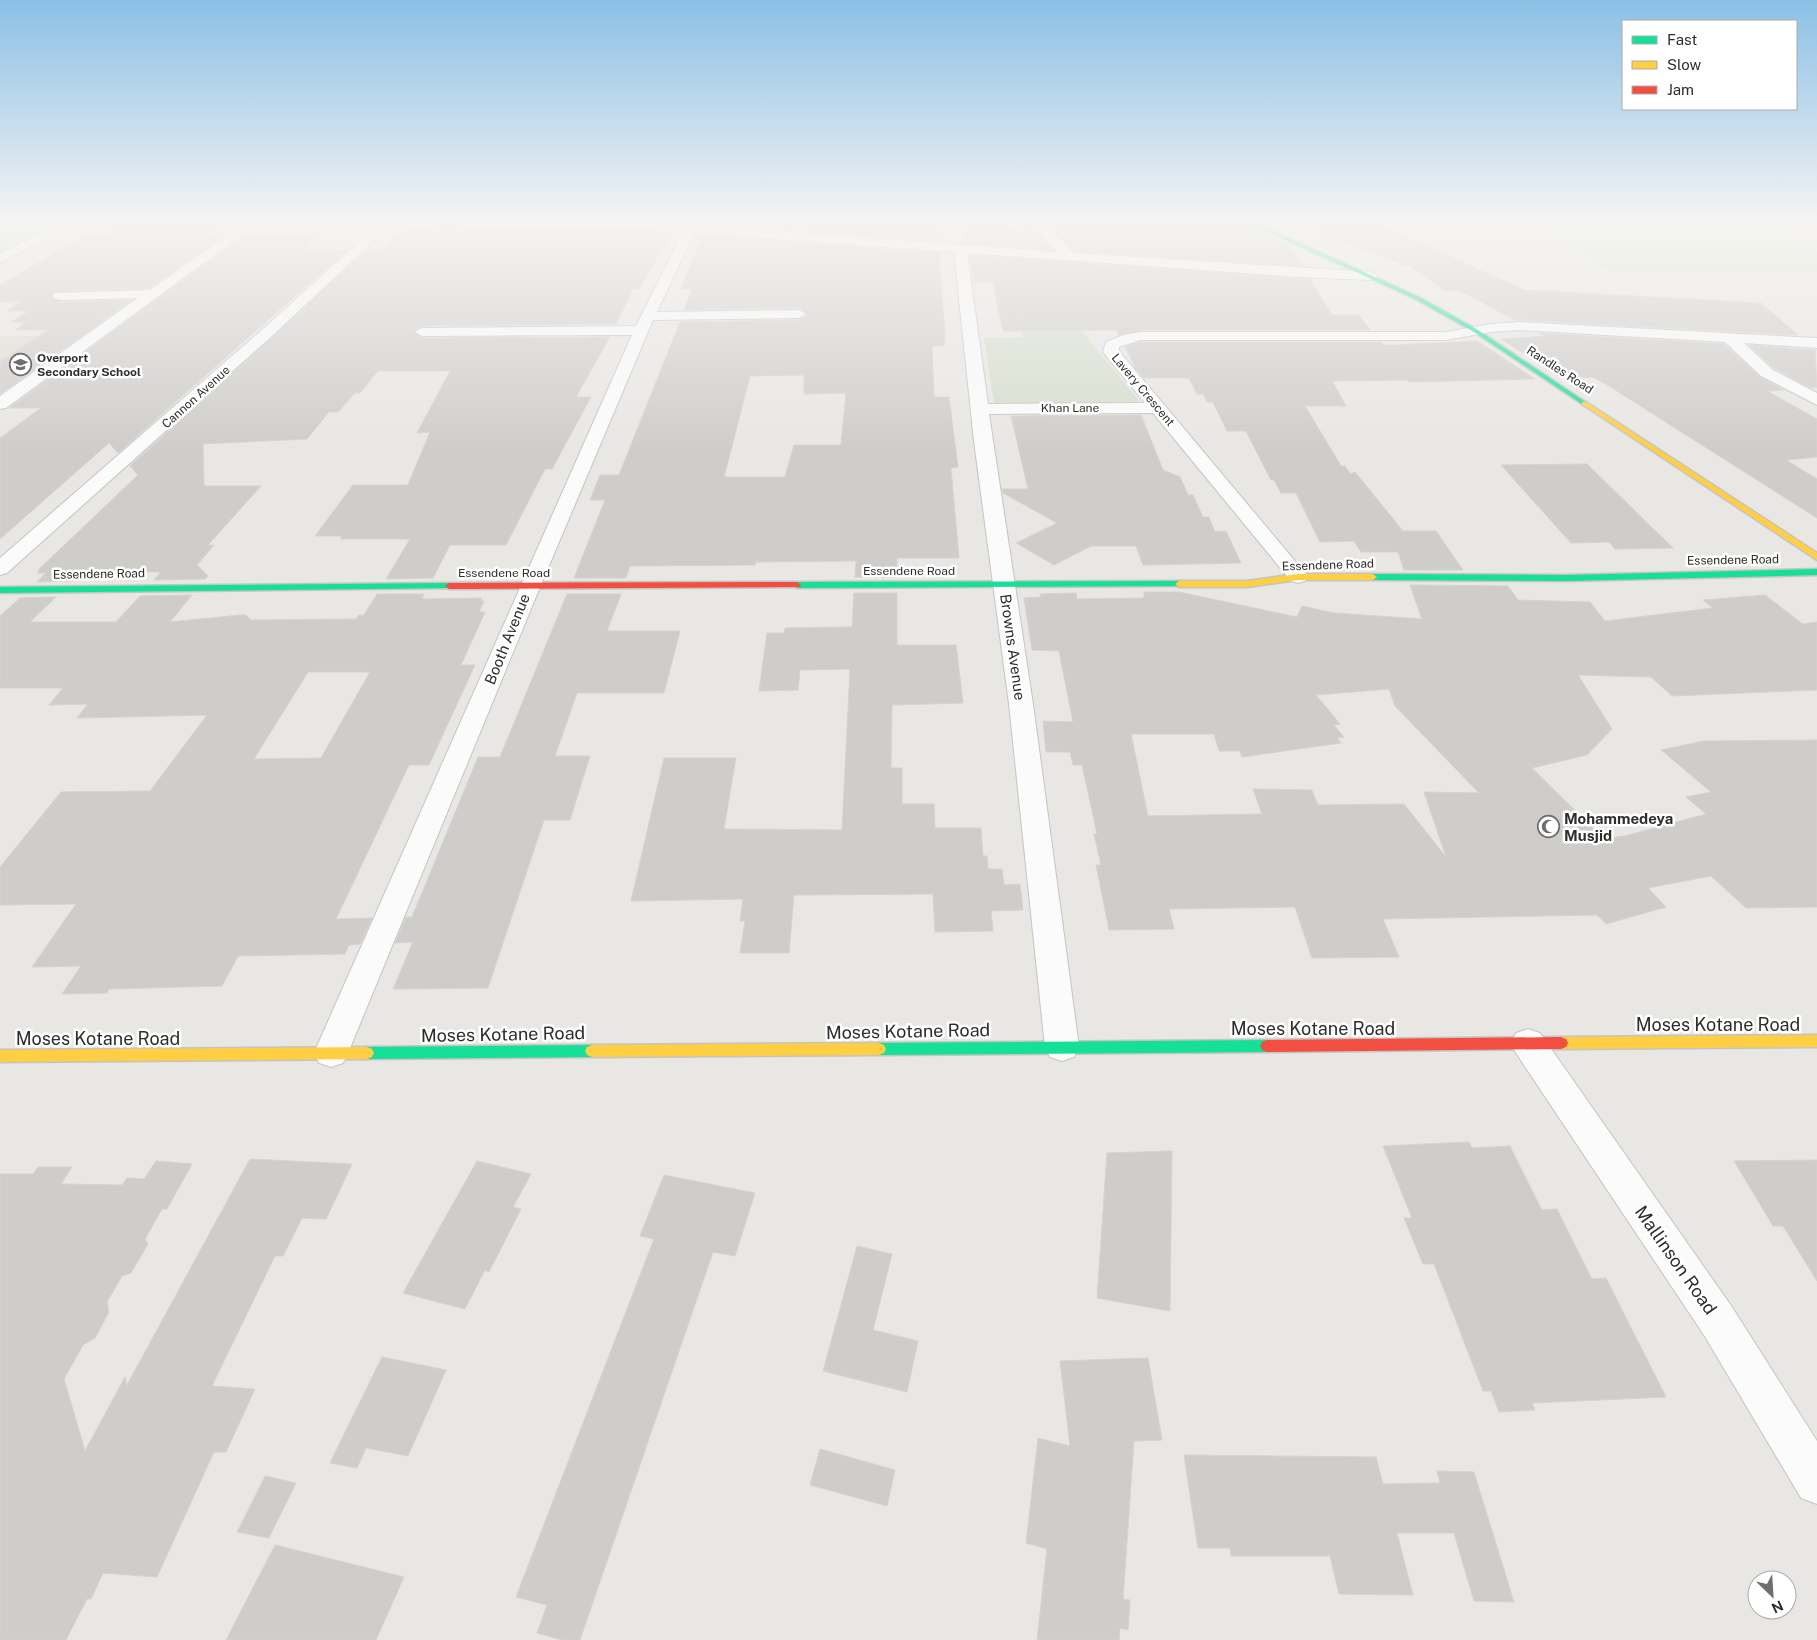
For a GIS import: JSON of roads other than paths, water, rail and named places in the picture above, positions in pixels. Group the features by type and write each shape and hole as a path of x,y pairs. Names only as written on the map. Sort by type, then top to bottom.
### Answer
{"street":[{"path":"0,404 147,298"},
{"name":"Cannon Avenue","path":"0,570 306,298"},
{"name":"Booth Avenue","path":"331,1053 529,587 657,298"},
{"name":"Browns Avenue","path":"963,298 965,335 981,409 983,441 1021,704 1062,1047"},
{"name":"Randles Road","path":"1416,298 1476,331 1817,557"},
{"path":"422,332 645,323 799,314"},
{"path":"1476,331 1519,326 1817,343"},
{"name":"Lavery Crescent","path":"1298,578 1111,352 1111,345 1128,338 1141,336 1446,336 1476,331"},
{"path":"1728,337 1767,373 1817,400"},
{"name":"Khan Lane","path":"981,409 1158,408"},
{"name":"Essendene Road","path":"0,590 177,587 1247,584 1298,578 1567,578 1817,572"},
{"name":"Moses Kotane Road","path":"0,1056 1817,1041"},
{"name":"Mallinson Road","path":"1528,1043 1718,1321 1817,1482"}],"place":[{"name":"Overport Secondary School","path":"21,365"},
{"name":"Mohammedeya Musjid","path":"1548,827"}]}
